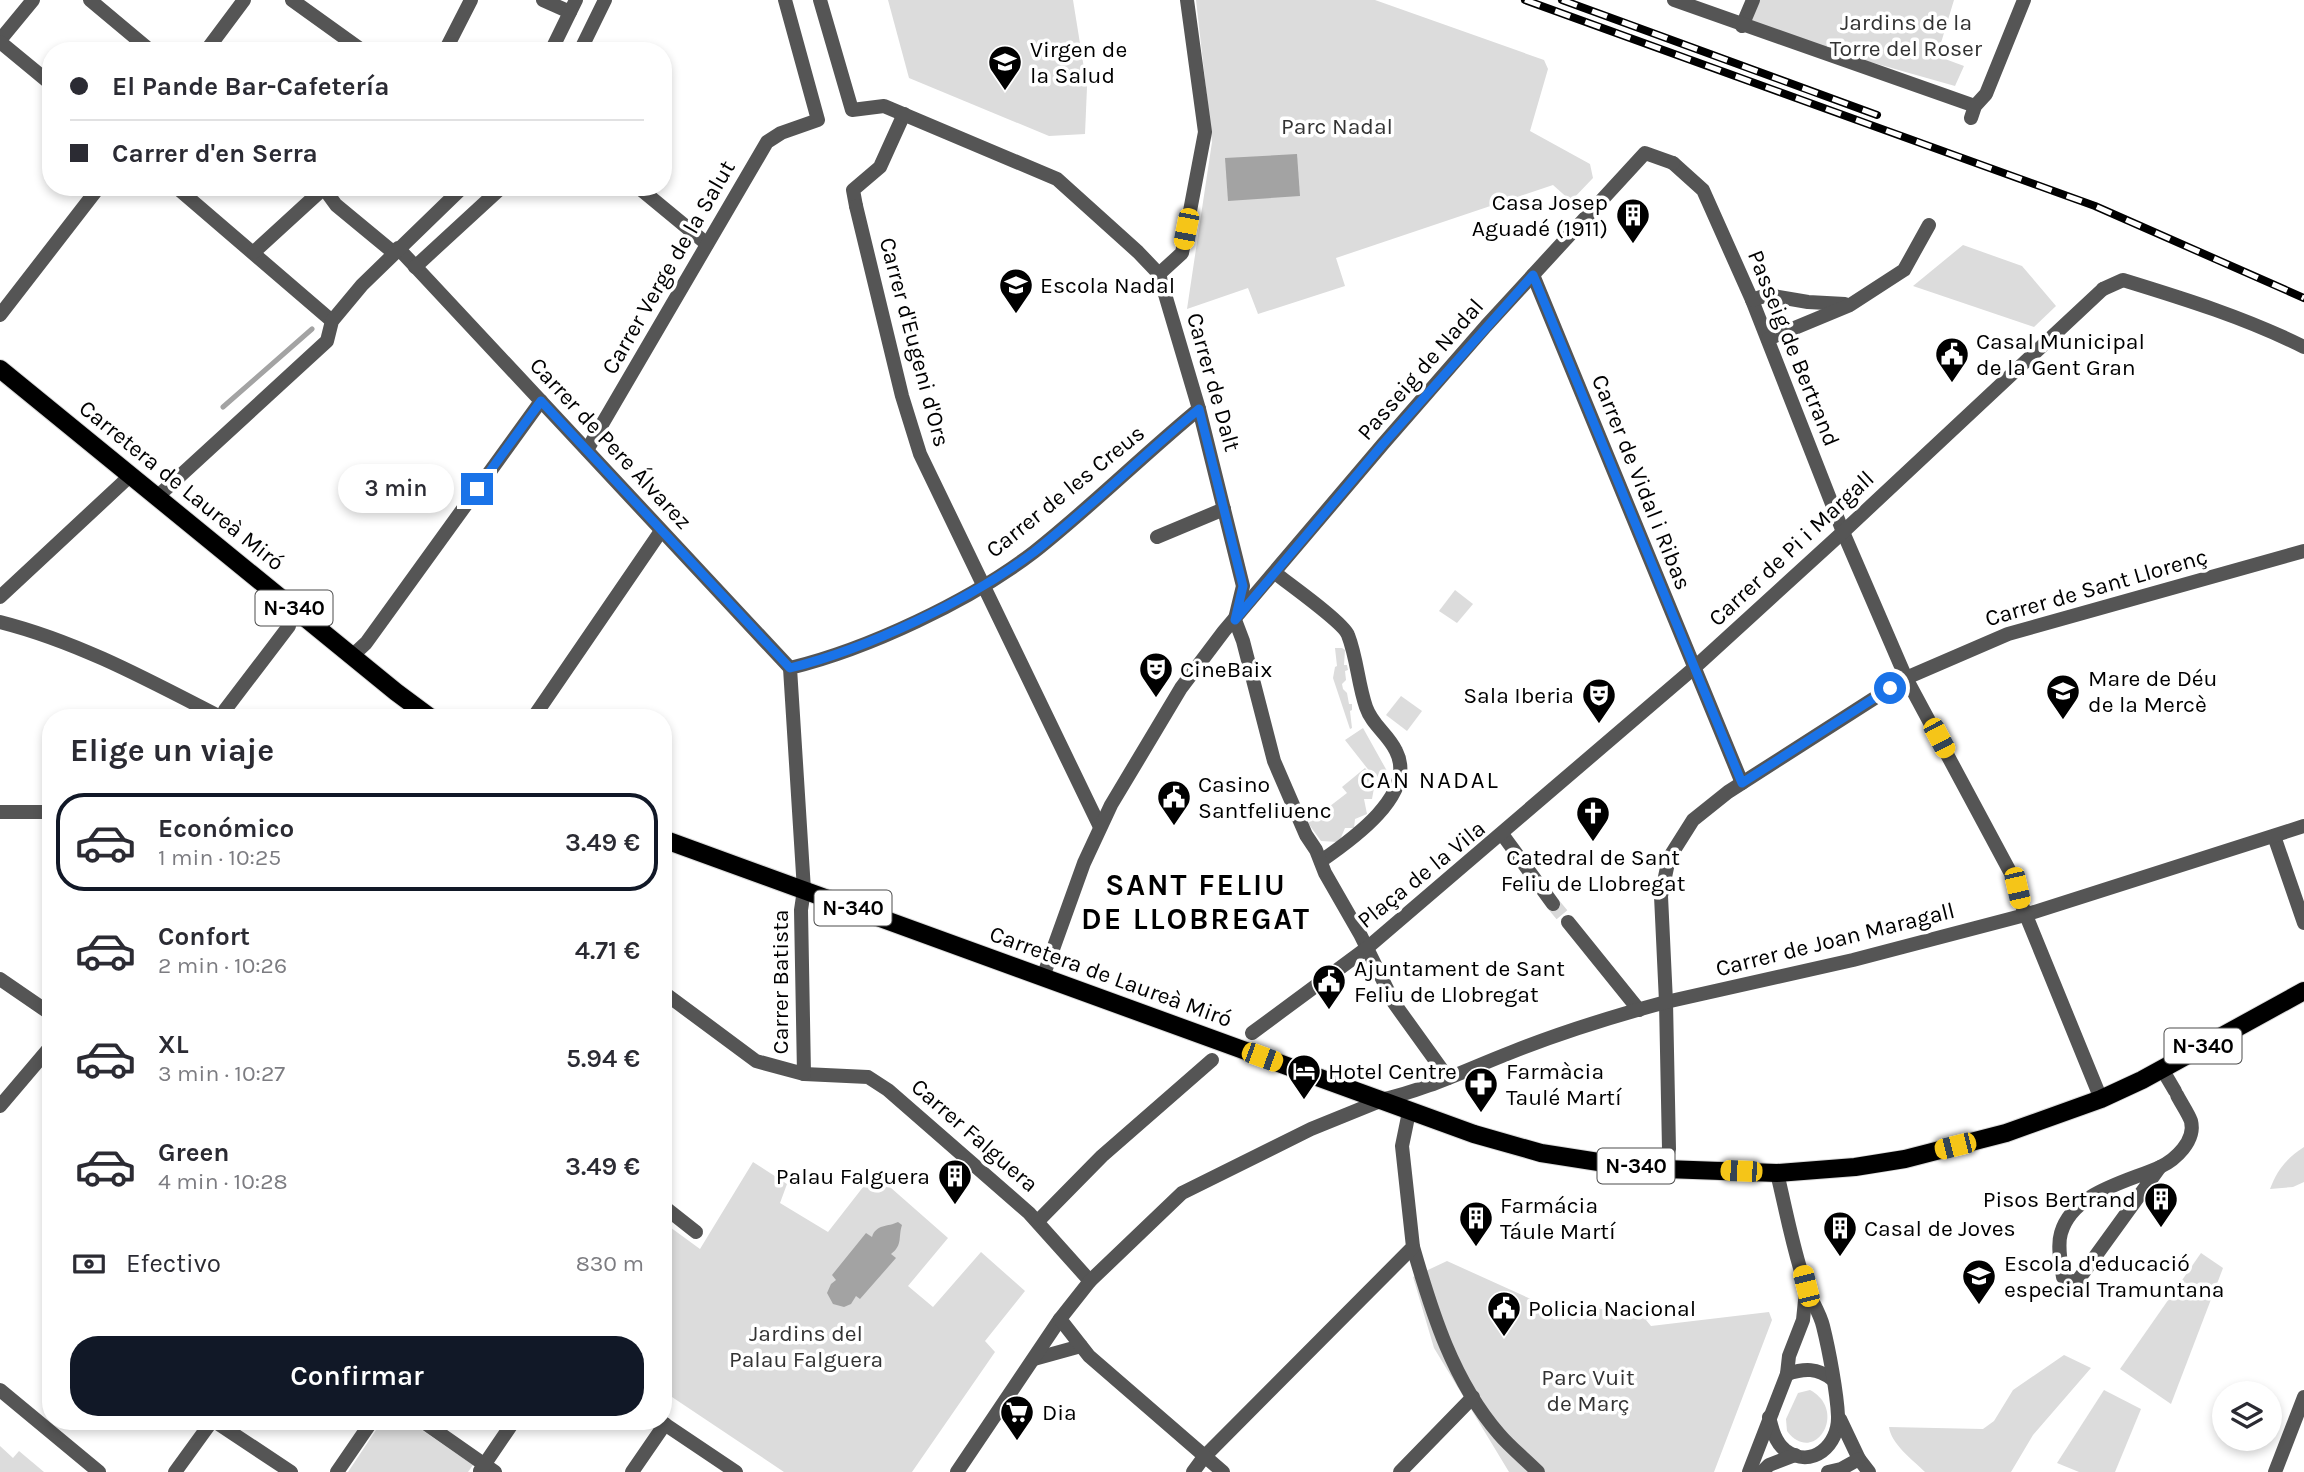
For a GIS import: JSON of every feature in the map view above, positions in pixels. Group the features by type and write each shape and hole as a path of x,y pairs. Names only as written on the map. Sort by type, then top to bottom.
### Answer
{"main road":[{"name":"Carretera de Laureà Miró","path":"0,369 420,709"},
{"name":"Carretera de Laureà Miró","path":"672,842 1474,1134 1541,1153 1665,1169 1777,1172 1855,1167 1905,1159 2006,1133 2101,1099 2162,1069 2304,991"}],"street":[{"path":"33,0 0,41 42,76"},
{"path":"90,0 140,42"},
{"path":"213,42 244,0"},
{"path":"292,0 350,42"},
{"path":"449,42 471,0"},
{"path":"543,0 573,6 555,42"},
{"path":"584,42 605,0"},
{"name":"Carrer Verge de la Salut","path":"587,450 767,142 781,133 818,120 785,0"},
{"path":"820,0 852,110 884,106 1057,179 1159,274 1182,253 1205,132 1187,0"},
{"path":"1674,0 1973,112 1986,94 2024,0"},
{"path":"1742,26 1753,0"},
{"name":"Carrer d'Eugeni d'Ors","path":"904,114 880,167 853,190 902,396 920,454 1100,827"},
{"name":"Passeig de Nadal","path":"1043,977 1084,863 1100,827 1181,688 1383,444 1645,153 1673,163"},
{"name":"Passeig de Bertrand","path":"1673,163 1703,190 1752,300 1843,532 1906,678 2015,881 2025,915 2101,1099"},
{"path":"0,315 92,196"},
{"path":"187,196 332,321"},
{"path":"254,252 315,196"},
{"name":"Carrer de Pere Álvarez","path":"330,196 336,205 415,267 790,668"},
{"path":"157,497 327,341 332,321 396,250 453,196"},
{"path":"415,267 492,196"},
{"path":"649,196 706,244"},
{"path":"1768,339 1850,305 1904,270 1929,225"},
{"name":"Carrer de Dalt","path":"1159,274 1199,409 1243,586 1235,620"},
{"name":"Carrer de Vidal i Ribas","path":"1533,275 1742,783"},
{"name":"Carrer de Pi i Margall","path":"1502,834 1694,668 2103,289 2123,280 2206,306 2257,325 2304,347"},
{"path":"1752,300 1767,295 1850,305"},
{"path":"352,656 374,632 541,401"},
{"name":"Carrer de les Creus","path":"790,668 821,661 897,629 984,584 1034,551 1199,409"},
{"path":"0,597 131,475"},
{"path":"1157,537 1224,509"},
{"path":"539,709 661,531"},
{"name":"Carrer de Sant Llorenç","path":"1665,1169 1669,1149 1661,896 1670,858 1693,820 1742,783 1906,678 2008,634 2304,551"},
{"path":"1275,573 1347,632 1366,709 1374,725 1386,735 1399,761 1400,769 1394,791 1379,815 1351,841 1321,861"},
{"path":"1235,620 1243,641 1274,761 1306,835 1394,1003 1448,1078"},
{"path":"0,622 38,632 106,659 213,709"},
{"path":"228,709 289,626"},
{"name":"Carrer Batista","path":"790,668 804,890 801,910 804,1074"},
{"path":"0,812 42,812"},
{"name":"Carrer de Joan Maragall","path":"957,1472 1060,1320 1090,1282 1182,1194 1311,1129 1380,1101 1412,1094 1524,1048 1608,1018 1666,1002 1840,963 2025,915 2304,825"},
{"name":"Plaça de la Vila","path":"1367,948 1502,834 1553,904"},
{"path":"2274,836 2304,923"},
{"path":"1569,922 1639,1010"},
{"path":"1252,1033 1367,948"},
{"path":"0,979 42,1008"},
{"name":"Carrer Falguera","path":"672,999 756,1061 804,1074 868,1077 888,1090 1038,1221 1090,1282"},
{"path":"0,1106 42,1057"},
{"path":"1038,1221 1102,1156 1212,1060"},
{"path":"2160,1167 2076,1283 2063,1277 2061,1233 2071,1214 2094,1195 2173,1161 2189,1140 2192,1124 2162,1069"},
{"path":"1409,1112 1402,1146 1413,1247 1433,1317 1463,1381 1498,1433 1538,1472"},
{"path":"1762,1472 1769,1465 1830,1446 1837,1433 1838,1415 1823,1324 1806,1286 1777,1172"},
{"path":"672,1213 696,1232"},
{"path":"1193,1472 1204,1457 1413,1247"},
{"path":"1749,1472 1787,1374 1790,1356 1803,1320 1806,1286"},
{"path":"1060,1320 1089,1356 1223,1472"},
{"path":"1034,1359 1080,1346"},
{"path":"1787,1374 1811,1369 1832,1379"},
{"path":"0,1390 42,1425"},
{"path":"1400,1472 1474,1397"},
{"path":"2275,1472 2304,1397"},
{"path":"1838,1415 1859,1459 1869,1472"},
{"path":"1769,1417 1778,1442 1784,1449 1828,1472 1841,1469 1859,1459"},
{"path":"672,1428 736,1472"},
{"path":"48,1430 99,1472"},
{"path":"174,1472 206,1430"},
{"path":"227,1430 290,1472"},
{"path":"337,1472 367,1430"},
{"path":"434,1430 486,1469 509,1430"},
{"path":"632,1472 658,1430"}],"green space":[{"path":"888,0 1073,0 1087,87 1085,134 1049,136 909,78"},
{"name":"Parc Nadal","path":"1196,0 1375,0 1544,60 1548,69 1530,131 1590,164 1593,178 1571,201 1553,185 1336,258 1345,286 1258,314 1248,288 1187,309 1212,142"},
{"name":"Jardins de la Torre del Roser","path":"1756,0 1954,0 1937,56 1964,66 1955,86 1835,52 1748,20"},
{"path":"1963,245 2022,266 2056,306 2034,327 1913,286"},
{"path":"1455,590 1473,604 1457,623 1439,611"},
{"path":"1335,648 1345,650 1344,665 1347,665 1348,670 1345,671 1346,680 1342,684 1349,704 1352,704 1350,729 1333,678 1337,666"},
{"path":"1401,696 1422,711 1407,731 1386,715"},
{"path":"1363,728 1387,771 1374,788 1372,799 1364,799 1367,814 1355,819 1354,828 1345,828 1339,842 1321,841 1308,823 1347,793 1342,787 1365,768 1378,782 1345,740"},
{"path":"2304,1147 2304,1182 2293,1187 2270,1189 2283,1165"},
{"name":"Jardins del Palau Falguera","path":"753,1162 787,1184 780,1203 828,1232 874,1173 948,1238 908,1286 933,1307 981,1252 1025,1291 985,1341 995,1352 912,1472 784,1472 672,1397 672,1229 700,1249"},
{"path":"2201,1253 2223,1268 2171,1404 2120,1369"},
{"name":"Parc Vuit de Març","path":"1447,1261 1555,1310 1565,1306 1653,1313 1655,1317 1646,1320 1651,1326 1769,1312 1772,1320 1714,1472 1509,1472 1434,1348 1413,1277"},
{"path":"2064,1355 2091,1368 2033,1435 2011,1472 1925,1472 1894,1440 1889,1427 1983,1429 1994,1421 2013,1390"},
{"path":"1810,1390 1821,1399 1827,1410 1827,1422 1823,1432 1807,1443 1797,1440 1787,1431 1786,1419 1798,1393"},
{"path":"2104,1390 2141,1409 2115,1472 2079,1472 2057,1463"},
{"path":"376,1430 422,1430 473,1465 468,1472 348,1472"},
{"path":"0,1446 13,1458 19,1451 44,1472 0,1472"}],"shaded area":[{"path":"1297,154 1300,196 1228,201 1225,158"},
{"path":"898,1222 902,1225 900,1241 891,1254 896,1258 860,1299 856,1296 851,1304 844,1307 833,1304 827,1293 836,1280 832,1275 866,1233 872,1237 879,1228"}],"waterway":[{"path":"223,407 312,329"}],"tunnel":[{"path":"1553,904 1568,922"}],"railway":[{"path":"1525,0 2095,206 2304,298"},
{"path":"1562,0 1877,115"}],"place":[{"name":"Virgen de la Salud","path":"1005,92"},
{"name":"Casa Josep Aguadé (1911)","path":"1633,245"},
{"name":"Escola Nadal","path":"1016,315"},
{"name":"Casal Municipal de la Gent Gran","path":"1952,384"},
{"name":"CineBaix","path":"1156,699"},
{"name":"Mare de Déu de la Mercè","path":"2063,721"},
{"name":"Sala Iberia","path":"1599,725"},
{"name":"Casino Santfeliuenc","path":"1174,827"},
{"name":"Catedral de Sant Feliu de Llobregat","path":"1593,843"},
{"name":"Ajuntament de Sant Feliu de Llobregat","path":"1329,1011"},
{"name":"Hotel Centre","path":"1304,1101"},
{"name":"Farmàcia Taulé Martí","path":"1481,1114"},
{"name":"Palau Falguera","path":"955,1206"},
{"name":"Pisos Bertrand","path":"2161,1229"},
{"name":"Farmácia Táule Martí","path":"1476,1248"},
{"name":"Casal de Joves","path":"1840,1258"},
{"name":"Escola d'educació especial Tramuntana","path":"1979,1306"},
{"name":"Policia Nacional","path":"1504,1338"},
{"name":"Dia","path":"1017,1442"}],"district":[{"name":"CAN NADAL","path":"1430,780"},
{"name":"SANT FELIU DE LLOBREGAT","path":"1196,902"}],"route":[{"path":"477,489 541,401 790,668 821,661 897,629 997,577 1034,551 1199,409 1243,586 1235,620 1383,444 1533,275 1742,783 1890,688"}]}
